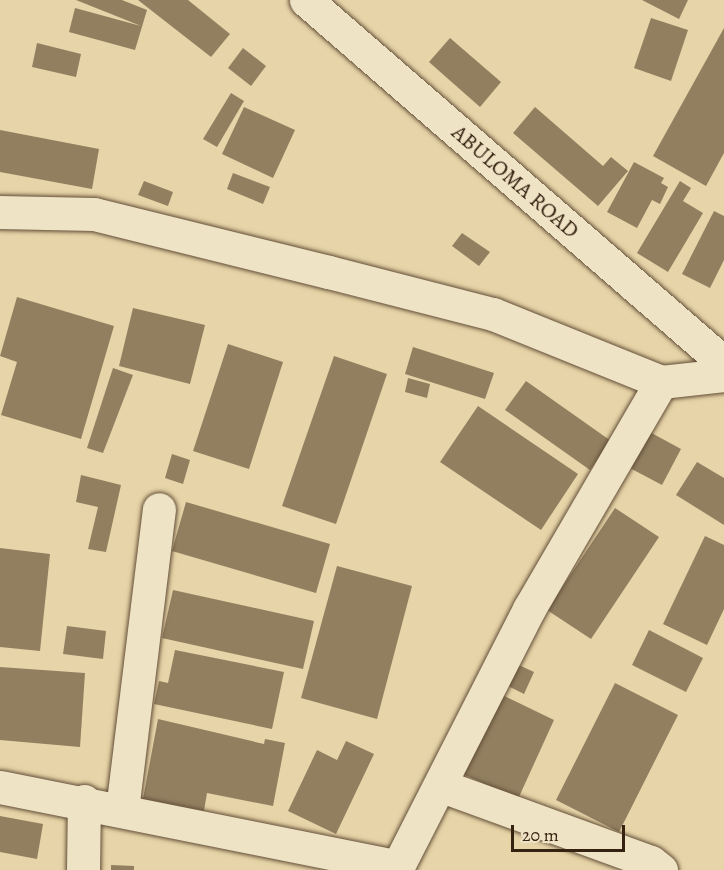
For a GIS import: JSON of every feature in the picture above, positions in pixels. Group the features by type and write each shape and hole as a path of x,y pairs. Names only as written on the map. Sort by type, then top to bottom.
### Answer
{"street":[{"name":"ABULOMA ROAD","path":"306,0 724,363"},
{"path":"0,212 94,214 493,314 661,382 724,375"},
{"path":"0,787 84,801 397,868 442,786 530,609 661,382"},
{"path":"122,810 159,509"},
{"path":"442,786 651,862 661,870"},
{"path":"83,870 84,801"}],"building":[{"path":"76,0 122,0 147,10 135,50 69,32 75,8 141,26"},
{"path":"138,0 188,0 230,34 211,57"},
{"path":"642,0 688,0 679,19"},
{"path":"651,18 688,30 671,81 634,68"},
{"path":"724,28 724,153 706,186 653,156"},
{"path":"450,38 501,82 480,107 429,62"},
{"path":"37,43 81,54 76,77 32,67"},
{"path":"243,48 266,66 251,86 228,68"},
{"path":"231,93 244,101 217,147 203,139"},
{"path":"244,107 295,130 273,178 222,154"},
{"path":"535,107 603,166 611,157 628,171 598,206 513,133"},
{"path":"0,130 99,149 92,189 0,172"},
{"path":"634,162 664,178 661,183 668,187 660,204 652,200 637,228 607,212"},
{"path":"233,173 270,187 263,204 227,189"},
{"path":"144,181 173,192 168,206 138,195"},
{"path":"680,181 691,188 683,201 703,213 668,272 637,253"},
{"path":"714,211 724,216 724,260 710,288 682,274"},
{"path":"462,233 490,252 479,266 452,246"},
{"path":"17,297 114,326 81,439 1,415 17,362 0,356"},
{"path":"133,308 205,325 190,384 119,366"},
{"path":"228,344 283,362 249,469 193,451"},
{"path":"413,347 494,373 485,399 405,374"},
{"path":"334,356 387,374 336,524 282,506"},
{"path":"113,368 133,375 103,453 87,448"},
{"path":"408,378 430,384 427,398 405,392"},
{"path":"526,381 611,441 590,470 505,410"},
{"path":"478,406 578,474 541,530 440,462"},
{"path":"646,430 681,449 662,485 626,466"},
{"path":"172,454 190,460 183,484 165,478"},
{"path":"697,462 724,478 724,525 676,495"},
{"path":"81,475 121,485 106,552 88,549 98,507 76,502"},
{"path":"186,502 330,544 316,593 172,551"},
{"path":"615,508 659,537 591,639 547,610"},
{"path":"705,536 724,545 724,609 707,645 663,624"},
{"path":"0,548 50,554 40,651 0,647"},
{"path":"337,566 412,586 377,719 301,698"},
{"path":"173,590 314,621 303,669 162,638"},
{"path":"67,626 106,631 103,659 63,654"},
{"path":"649,630 703,658 686,692 632,665"},
{"path":"175,650 284,672 272,729 154,704 159,681 168,683"},
{"path":"508,660 534,672 524,694 498,681"},
{"path":"0,667 85,673 80,747 0,740"},
{"path":"615,683 678,715 619,832 556,800"},
{"path":"500,694 554,720 518,799 463,774"},
{"path":"158,719 264,744 265,739 285,743 273,806 207,793 204,811 143,799"},
{"path":"346,741 374,754 336,834 288,811 317,750 337,760"},
{"path":"0,816 43,824 37,859 0,852"},
{"path":"111,865 134,866 134,870 111,870"}]}
